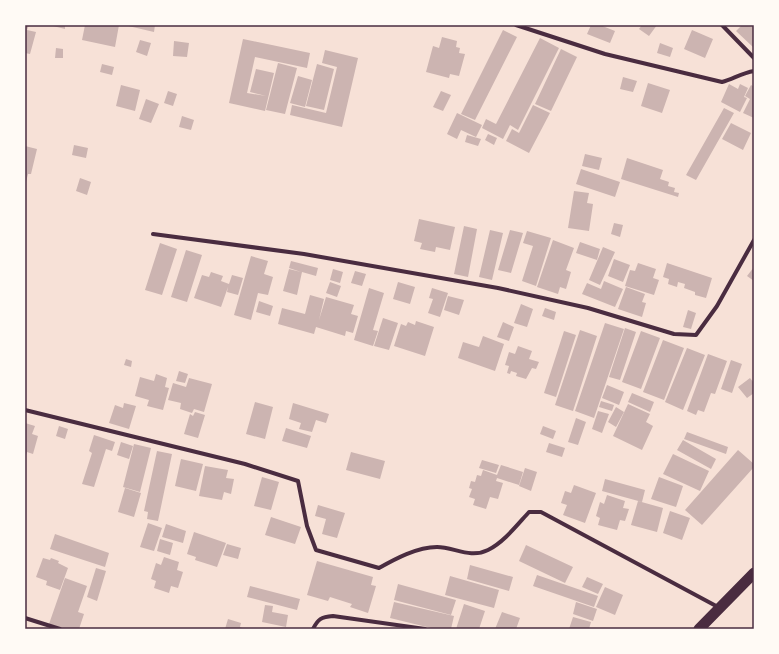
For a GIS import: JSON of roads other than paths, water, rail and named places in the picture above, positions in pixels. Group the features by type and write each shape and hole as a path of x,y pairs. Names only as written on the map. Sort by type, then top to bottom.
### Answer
{"highway":[{"path":"699,629 754,573"}],"street":[{"path":"516,25 605,54 722,82 754,71"},
{"path":"722,25 754,58"},
{"path":"152,234 304,254 498,288 588,308 674,334 696,335 717,306 754,240"},
{"path":"25,410 245,464 298,481 307,526 316,550 379,568 403,555 437,547 470,554 488,550 505,537 529,512 541,512 720,608"},
{"path":"313,629 318,620 323,617 333,616 425,629"},
{"path":"25,618 60,629"}]}
